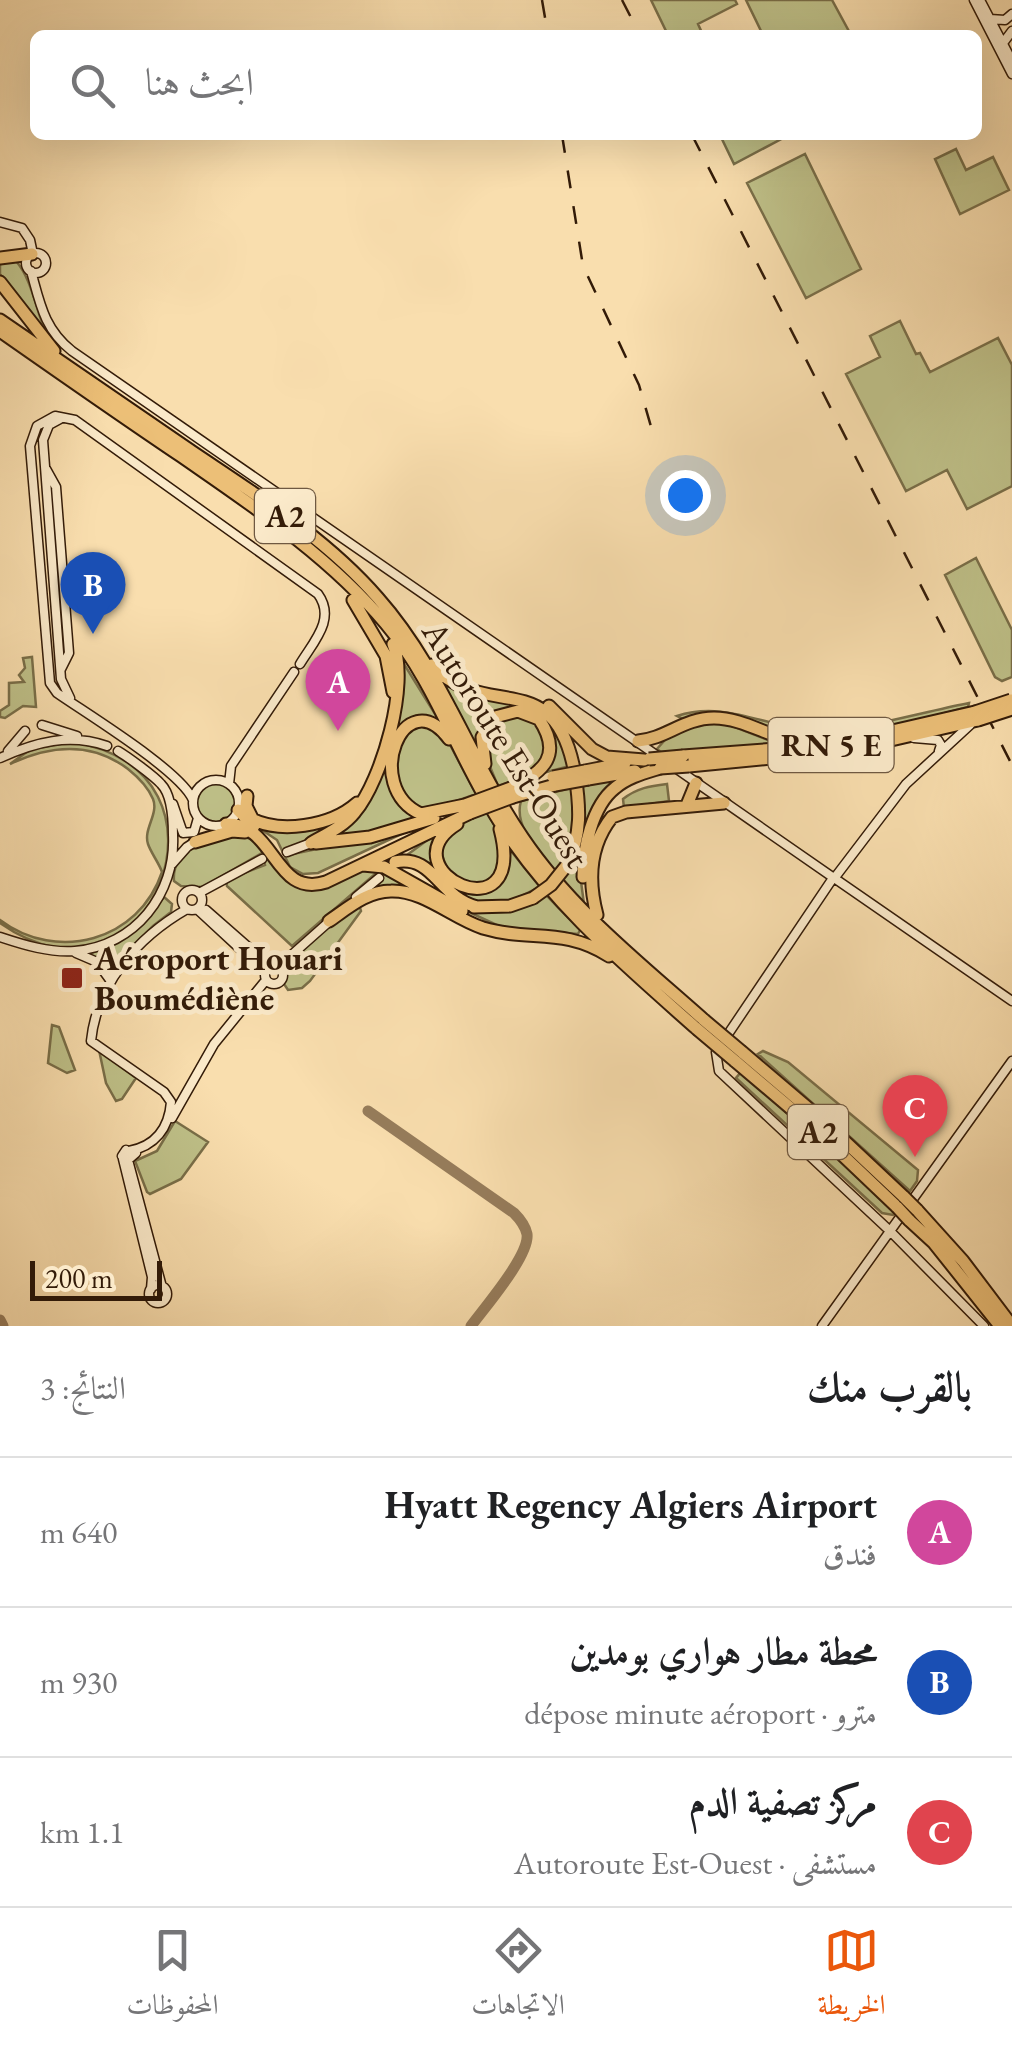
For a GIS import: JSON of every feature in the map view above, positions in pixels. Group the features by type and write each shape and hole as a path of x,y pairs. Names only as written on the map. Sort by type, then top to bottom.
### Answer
{"highway":[{"path":"0,259 31,261"},
{"path":"0,282 29,323 78,375"},
{"name":"Autoroute Est-Ouest","path":"0,320 254,494 318,541 369,588 407,635 492,787 550,876 700,1024"},
{"name":"Autoroute Est-Ouest","path":"0,331 210,476 311,552 383,620 418,670 498,820 558,900 631,970 822,1120 913,1215 963,1260 1012,1326"},
{"path":"311,552 360,610 387,660 394,694 382,754"},
{"path":"311,843 354,814 371,783 397,706 400,668 389,636 362,600"},
{"path":"407,635 445,678 467,690 552,708 592,749 607,757 649,752 674,727 716,718 802,743 886,734"},
{"path":"450,904 510,906 533,898 551,885 567,865 580,828 578,791 566,738 541,707 514,698"},
{"name":"RN 5 E","path":"586,775 649,752 686,761 810,756 907,738 977,716 1012,699"},
{"name":"RN 5 E","path":"446,818 554,781 660,768 686,761 831,746 1012,709"},
{"path":"492,787 482,754 484,733 495,717 518,712 539,719 549,736 550,750 543,768 512,793"},
{"path":"467,809 424,814 403,803 394,787 391,766 400,733 416,721 436,724 474,776"},
{"path":"638,741 649,752"},
{"path":"609,936 585,890 583,870 595,817 611,790 660,768"},
{"path":"686,805 696,782"},
{"path":"238,809 256,821 278,825 331,819 354,805 371,783"},
{"path":"247,796 247,810 256,821"},
{"path":"597,915 590,876 607,823 618,814 724,803"},
{"path":"238,809 248,822 272,839 284,866 308,879 329,877 359,866 446,818"},
{"path":"467,809 444,834 438,852 446,876 464,887 485,886 503,870 506,852 498,820"},
{"path":"446,818 395,862 422,864 450,895 477,907"},
{"path":"311,843 370,837 446,818"},
{"path":"222,825 246,827 273,852 282,871 294,880 312,885 446,818"},
{"path":"195,842 240,831 262,840"},
{"path":"359,866 384,868 502,932"},
{"path":"329,921 372,894 398,891 420,897 478,926 572,938 631,970"},
{"name":"Autoroute Est-Ouest","path":"913,1215 1000,1326"}],"main road":[{"path":"977,0 1012,61"},
{"path":"977,0 1012,74"},
{"path":"990,19 1005,20 1012,14"},
{"path":"1003,43 1012,31"},
{"path":"0,222 22,228 30,240 37,292 51,332 72,352 638,741"},
{"path":"31,261 45,258 37,292"},
{"path":"31,261 42,270"},
{"path":"118,751 164,787 182,833 194,832 198,818 188,789 55,691 49,681 30,442 37,426 52,417 72,419 142,464 318,594 326,607 325,622 231,766 229,784"},
{"path":"72,419 57,420 47,428 43,440 46,468 56,487 68,653 61,669 66,692 87,714"},
{"path":"32,469 46,468"},
{"path":"977,716 906,784 834,878 716,1052 722,1077 804,1148 984,1326"},
{"path":"42,725 107,746"},
{"path":"1,758 25,731"},
{"path":"907,738 938,740 941,745 937,754"},
{"path":"1,758 50,740 86,740"},
{"path":"649,752 1012,1001"},
{"path":"172,864 238,809 237,794 229,784 218,780 197,789 193,800"},
{"path":"72,952 104,945 124,935 142,921 162,894 172,864 172,824 164,787"},
{"path":"198,818 208,826 222,825"},
{"path":"286,852 311,843"},
{"path":"128,1156 158,1136 171,1102 164,1092 90,1041 110,980 159,926 191,906 199,893 262,859"},
{"path":"169,877 176,886 199,893"},
{"path":"128,1156 150,1150 161,1140 213,1046 270,971 379,878"},
{"path":"188,890 183,893 191,906"},
{"path":"162,894 174,895 191,906 270,971"},
{"path":"1,936 33,947 72,952 97,962 110,980"},
{"path":"822,1326 1012,1061"},
{"path":"128,1156 167,1297 159,1304 150,1298 152,1277 128,1156"},
{"path":"152,1289 162,1286"}],"green space":[{"path":"651,0 735,0 737,4 698,24 701,30 666,30"},
{"path":"746,0 832,0 848,30 761,30"},
{"path":"722,140 780,140 734,164"},
{"path":"956,149 966,170 993,157 1009,190 960,214 935,159"},
{"path":"805,154 861,269 806,298 747,183"},
{"path":"16,261 46,332 0,274 0,262"},
{"path":"900,321 930,372 998,338 1012,365 1012,486 967,509 947,470 906,491 846,374 880,357 870,336"},
{"path":"976,558 1012,630 1012,677 1002,681 995,677 945,575"},
{"path":"32,657 36,707 23,706 5,718 0,717 0,711 9,705 9,683 24,682 19,675 25,668 23,658"},
{"path":"404,664 440,722 415,719 394,734 391,784 400,800 426,816 373,833 328,838 362,808"},
{"path":"439,675 520,702 556,727 570,766 539,774 545,769 546,724 500,711 480,753"},
{"path":"969,703 968,707 892,727 808,739 697,715 683,719 677,716 712,711 797,728 831,730"},
{"path":"515,714 540,724 547,755 530,775 498,786 484,752 492,724"},
{"path":"422,722 448,741 476,794 433,807 418,807 401,794 399,736"},
{"path":"695,722 727,724 781,745 661,752 657,749 671,733"},
{"path":"72,742 127,762 158,797 168,839 162,872 147,838 153,799 128,769 100,754 70,749 40,753 10,764 31,749"},
{"path":"624,777 609,790 580,874 584,904 561,879 566,872 580,787"},
{"path":"216,783 230,789 236,803 230,817 216,823 202,817 196,803 202,789"},
{"path":"667,784 669,801 624,808 623,799 633,792"},
{"path":"574,787 575,842 556,874 525,830 521,801"},
{"path":"487,812 499,834 501,870 483,884 457,882 443,856 445,838 451,830"},
{"path":"348,817 288,855 412,829 318,873 303,874 290,867 277,840 259,828"},
{"path":"441,830 435,846 451,885 460,890 502,878 511,851 540,887 511,901 472,902 403,858"},
{"path":"243,836 258,842 275,868 308,885 366,868 389,874 419,895 367,893 381,880 375,874 292,946 227,886 226,880 265,865 262,853 203,887 181,886 174,881 175,869 187,851 208,842"},
{"path":"162,872 160,883 137,920 100,944 54,947 23,933 70,942 116,929 151,896"},
{"path":"545,894 580,930 578,934 501,927 460,908 497,909"},
{"path":"164,897 172,904 171,912 107,973 88,954 130,932"},
{"path":"359,904 361,911 310,981 302,988 288,990 284,984 285,965 332,921"},
{"path":"52,1025 59,1027 75,1070 67,1073 48,1063"},
{"path":"99,1050 136,1078 122,1099 116,1101 106,1083"},
{"path":"763,1051 788,1062 918,1170 910,1191 758,1054"},
{"path":"741,1072 896,1211 893,1215 882,1213 736,1078"},
{"path":"175,1121 208,1142 181,1179 150,1194 135,1161 157,1151"}],"taxiway":[{"path":"368,1111 514,1213 525,1228 526,1243 521,1255 471,1326"},
{"path":"0,1320 3,1326"}],"railway":[{"path":"542,0 547,30"},
{"path":"622,0 637,30"},
{"path":"563,140 583,266 639,385 654,437"},
{"path":"695,140 1012,765"}],"place":[{"name":"محطة مطار هواري بومدين","path":"93,634"},
{"name":"Hyatt Regency Algiers Airport","path":"338,731"},
{"name":"Aéroport Houari Boumédiène","path":"72,978"},
{"name":"مركز تصفية الدم","path":"915,1157"}]}
